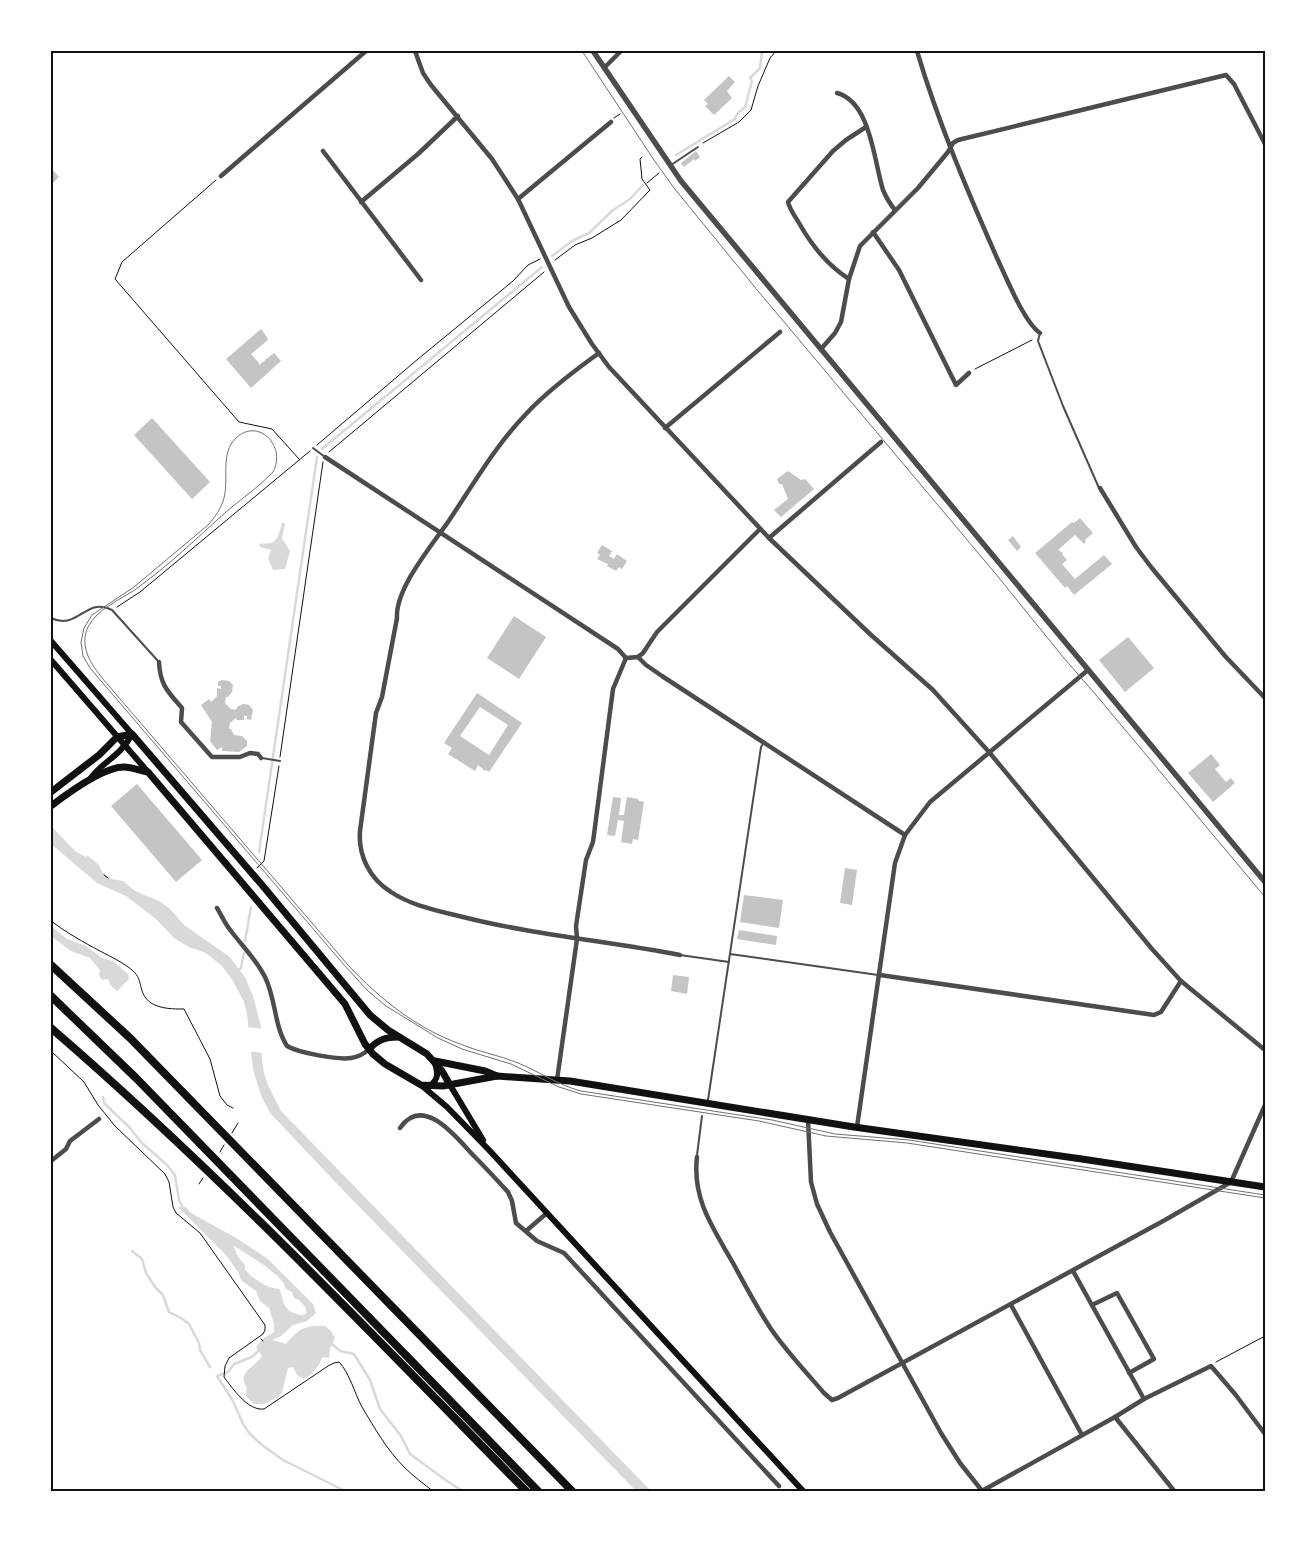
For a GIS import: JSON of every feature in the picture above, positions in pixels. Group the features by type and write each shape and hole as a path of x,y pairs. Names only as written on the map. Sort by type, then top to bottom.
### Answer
{"highway":[{"path":"51,965 130,1038 573,1492"},
{"path":"51,996 136,1078 539,1492"},
{"path":"51,1028 200,1162 354,1314 528,1492"}],"main road":[{"path":"51,640 262,885 370,1016 398,1037 419,1048 435,1061 489,1150"},
{"path":"51,660 345,1004 369,1049 385,1064 421,1085 448,1107 804,1492"},
{"path":"51,792 99,755 118,737 132,734"},
{"path":"90,779 97,770 118,754 132,734"},
{"path":"51,806 90,779 112,770 125,767 148,772"},
{"path":"369,1049 385,1037 398,1037"},
{"path":"435,1061 485,1071 497,1076"},
{"path":"430,1086 437,1080 438,1075 435,1061"},
{"path":"421,1085 450,1085 497,1076 557,1080 708,1102 808,1120 1044,1153 1265,1187"}],"street":[{"path":"221,176 366,51"},
{"path":"415,51 423,73 431,85 492,159 518,199 569,307 599,353 665,428 760,529 870,634 933,690 989,752 1181,981 1265,1050"},
{"path":"593,51 669,166 1265,882"},
{"path":"604,68 621,51"},
{"path":"917,51 950,149 1007,280 1032,328 1040,333"},
{"path":"821,349 836,333 841,322 850,279 860,246 918,188 958,140 1226,75 1234,84 1265,144"},
{"path":"837,93 852,101 866,127 883,189 895,210"},
{"path":"362,202 418,154 458,116"},
{"path":"518,199 611,122"},
{"path":"850,279 824,259 810,242 788,202 833,151 866,127"},
{"path":"323,151 421,280"},
{"path":"873,232 899,270 956,386 969,373"},
{"path":"665,428 780,332"},
{"path":"599,353 526,414 494,454 411,576 396,611 397,618 382,696 376,713 360,831 360,851 376,879 390,892 401,898 444,912 505,927 680,955"},
{"path":"769,538 881,442"},
{"path":"325,457 618,649 626,658"},
{"path":"1100,488 1151,567 1224,656 1265,698"},
{"path":"626,658 638,657 657,632 760,529"},
{"path":"638,657 642,662 905,835"},
{"path":"557,1080 586,860 593,842 614,689 626,658"},
{"path":"159,662 164,688 182,708 181,722 212,757 240,757 250,753 258,754 261,758"},
{"path":"857,1127 895,863 905,835 930,802 1088,670"},
{"path":"218,908 228,927 255,959 266,979 273,1000 280,1033 287,1046 300,1052 344,1058 356,1057 369,1049"},
{"path":"880,975 1154,1015 1161,1012 1181,981"},
{"path":"697,1157 695,1171 697,1189 710,1223 767,1323 824,1394 832,1400 1011,1305 1231,1182 1265,1106"},
{"path":"400,1128 408,1119 414,1116 422,1116 432,1118 449,1129 508,1192 512,1201 516,1223 537,1241 564,1253 779,1486"},
{"path":"51,1161 66,1149 70,1141 99,1119"},
{"path":"808,1120 811,1182 817,1204 830,1232 941,1433 981,1491 1144,1400 1211,1366 1265,1434"},
{"path":"526,1231 547,1213"},
{"path":"1074,1270 1144,1400"},
{"path":"1092,1305 1117,1293 1154,1359 1129,1373"},
{"path":"1011,1305 1082,1435"},
{"path":"1115,1417 1176,1492"}],"lane":[{"path":"669,166 698,147"},
{"path":"1040,333 1038,341 1063,406 1100,488"},
{"path":"313,448 325,457"},
{"path":"51,618 65,621 72,620 91,607 104,606 112,610 159,662"},
{"path":"708,1102 761,746 764,742"},
{"path":"261,758 280,761"},
{"path":"730,954 869,975 880,975"},
{"path":"680,955 729,962"},
{"path":"697,1157 702,1116"}],"path":[{"path":"698,147 739,122 751,110 758,86 770,58 776,51"},
{"path":"925,51 960,51"},
{"path":"548,264 571,247 592,238 621,220 650,190 642,179 640,159 642,157"},
{"path":"646,183 659,173"},
{"path":"221,176 122,262 115,279 239,422 272,429 300,460"},
{"path":"112,610 140,592 300,460 517,277 528,265 541,259"},
{"path":"255,870 264,861 323,461 330,450 546,271"},
{"path":"969,373 1032,340"},
{"path":"104,875 108,878"},
{"path":"51,921 67,933 113,957 131,969 138,976 142,995 153,1004 163,1008 184,1009 210,1059 220,1096 227,1105 233,1108"},
{"path":"51,1051 84,1082 98,1105 115,1126 165,1174 169,1182 173,1207 176,1213 200,1233 265,1325 266,1330 263,1334 229,1358 224,1369 224,1377 247,1403 259,1410 271,1406 328,1366 339,1362 346,1372 362,1406 396,1458 434,1492"},
{"path":"1211,1366 1265,1336"}],"shaded area":[{"path":"283,522 285,524 282,538 290,551 285,569 273,570 268,559 271,550 260,547 259,544 274,541 278,537"},
{"path":"51,826 75,851 86,857 87,855 98,864 103,873 112,879 123,881 135,891 159,901 170,909 184,925 230,957 246,979 254,999 261,1027 264,1073 281,1111 652,1492 637,1492 271,1114 262,1098 253,1070 244,1002 233,981 222,966 206,953 189,947 174,938 156,919 126,896 97,883 51,844"},
{"path":"51,926 67,939 86,946 102,958 113,961 128,974 129,979 117,991 111,986 108,979 102,980 99,975 100,970 90,958 71,951 51,936"},
{"path":"178,1207 186,1207 191,1213 238,1239 268,1259 313,1304 316,1313 307,1321 293,1325 281,1336 272,1340 286,1344 302,1329 318,1326 325,1326 335,1338 330,1348 329,1358 323,1357 315,1370 304,1379 297,1375 293,1367 288,1368 282,1393 264,1404 254,1404 246,1396 247,1388 244,1378 248,1370 262,1356 256,1347 264,1338 274,1332 274,1324 269,1308 260,1301 256,1291 241,1280 238,1272 226,1255","holes":["233,1245 278,1277 286,1289 292,1292 294,1298 299,1300 306,1308 306,1314 296,1314 287,1309 279,1289 269,1287 252,1277 245,1270 245,1265 238,1257"]}],"pier":[{"path":"246,1027 264,1029 264,1053 247,1051"}],"building":[{"path":"729,76 735,82 727,91 732,98 714,115 705,106 708,104 704,100"},
{"path":"696,151 700,157 684,167 681,163"},
{"path":"51,168 59,177 51,185"},
{"path":"261,329 268,340 251,354 259,365 274,353 281,361 251,388 226,359"},
{"path":"152,418 210,482 192,499 134,435"},
{"path":"788,471 801,480 805,479 814,489 781,517 774,510 788,499 782,484 779,484 777,479"},
{"path":"1080,518 1093,533 1085,540 1084,544 1075,535 1058,550 1063,553 1067,560 1062,564 1075,579 1104,555 1112,564 1074,595 1067,586 1065,588 1035,553 1072,522 1074,523"},
{"path":"1013,536 1021,547 1017,551 1008,540"},
{"path":"602,545 612,551 609,556 614,559 617,554 627,561 622,569 619,567 616,571 607,566 608,564 597,559 600,555 597,553"},
{"path":"514,616 546,637 519,679 487,658"},
{"path":"1128,637 1154,668 1125,692 1099,660"},
{"path":"222,680 229,681 233,685 232,692 226,697 225,703 231,709 236,710 237,707 243,704 249,705 253,710 251,720 244,716 244,720 237,720 236,718 230,723 229,729 231,729 234,735 242,736 247,741 247,746 239,752 222,751 222,747 217,750 210,741 212,722 201,705 209,699 211,702 217,696 217,688 221,689 221,686 218,686 218,682"},
{"path":"477,693 522,723 489,772 478,765 475,771 448,754 452,748 444,743","holes":["480,707 508,725 489,755 460,736"]},
{"path":"1211,754 1220,765 1215,769 1226,782 1231,778 1235,783 1213,802 1188,773"},
{"path":"137,784 202,860 176,882 111,806"},
{"path":"613,797 621,798 619,815 624,815 627,797 644,802 638,840 633,839 632,844 621,842 624,821 618,820 615,836 607,835"},
{"path":"845,868 857,870 852,905 840,903"},
{"path":"744,895 783,900 779,928 740,922"},
{"path":"739,930 777,936 776,945 737,939"},
{"path":"673,975 689,977 687,994 671,991"}],"waterway":[{"path":"676,155 735,119 737,114 745,107 752,81 750,78 760,68 762,51"},
{"path":"552,256 572,241 589,233 613,210 630,199 643,185"},
{"path":"322,449 542,267"},
{"path":"259,852 317,457"},
{"path":"245,941 251,907"},
{"path":"238,971 241,968 244,953"},
{"path":"103,1097 104,1103 175,1175 179,1200 184,1210"},
{"path":"132,1251 142,1259 146,1273 163,1295 169,1312 189,1324 199,1343 200,1350 210,1367"},
{"path":"332,1344 340,1351 354,1354 370,1380 380,1409 401,1436 410,1454 464,1492"},
{"path":"260,1349 252,1357 234,1364 228,1372 217,1376 233,1401 243,1424 250,1434 262,1445 283,1460 347,1492"}],"tram line":[{"path":"582,51 674,188 1265,897"},
{"path":"1265,1195 909,1140 835,1134 772,1120 581,1091 518,1063 467,1047 428,1030 386,1001 348,965 103,679 94,667 86,648 85,641 88,627 97,615 159,571 273,472 276,453 268,437 261,433 253,431 244,432 231,444 226,459 224,498 218,513 208,525 134,587 92,615 84,628 81,642 83,656 90,668 345,966 368,991 386,1006 438,1038 462,1049 511,1064 559,1087 581,1094 759,1121 826,1136 907,1143 1265,1198"}]}
